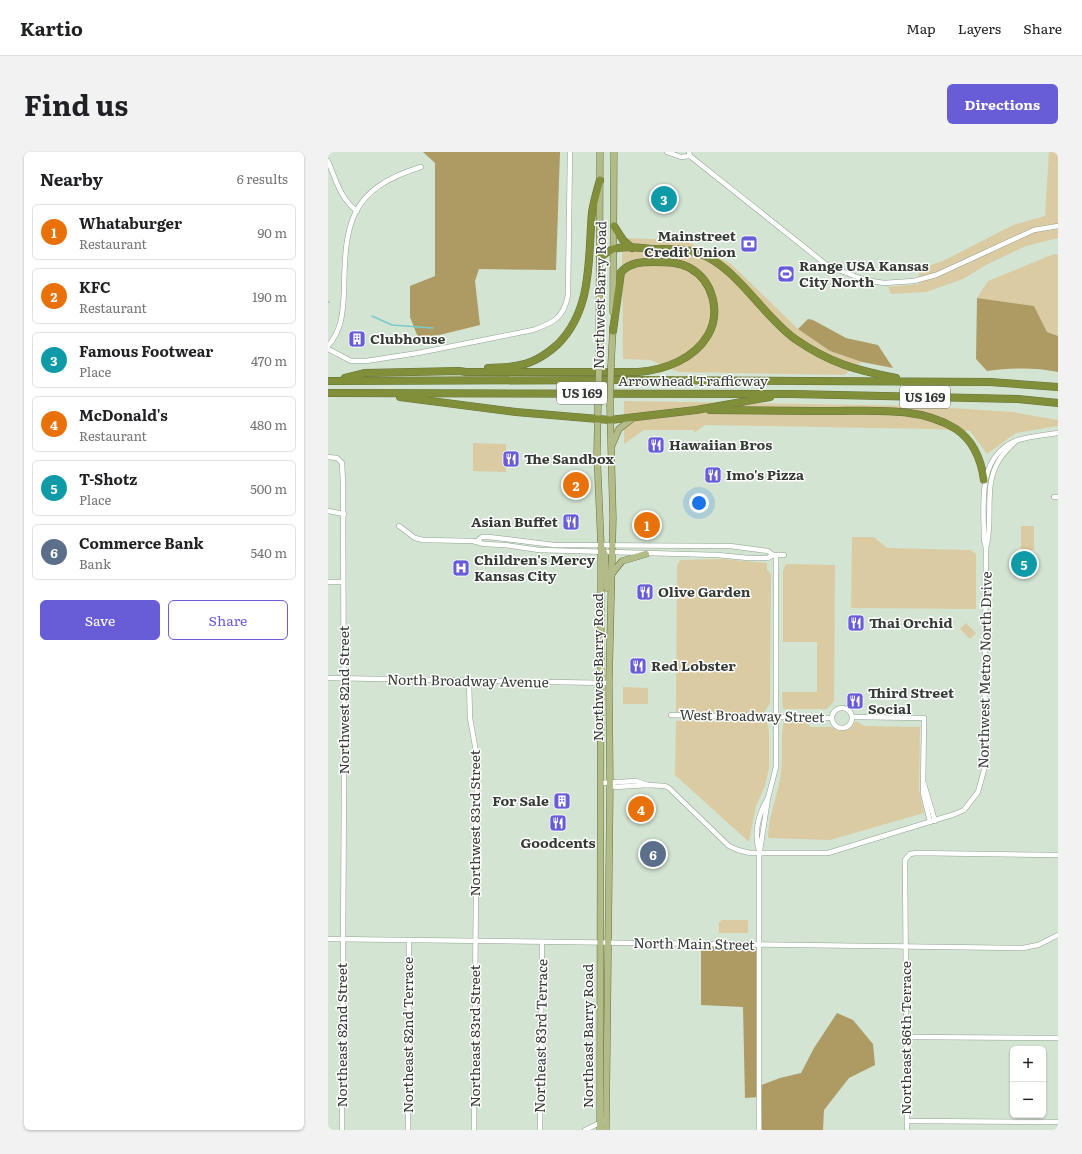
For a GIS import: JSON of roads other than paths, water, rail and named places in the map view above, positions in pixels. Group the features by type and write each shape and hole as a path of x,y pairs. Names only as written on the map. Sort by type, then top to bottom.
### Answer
{"highway":[{"path":"459,371 466,368 515,366 531,362 553,349 569,332 580,313 584,297 593,210 600,180"},
{"path":"614,226 622,240 632,248"},
{"path":"600,257 613,249 632,248 686,250 701,254 721,266 774,321 793,338 814,352 855,370 914,382"},
{"path":"331,381 365,373 459,371 638,372 664,368 694,351 708,335 714,316 714,302 710,289 698,274 684,265 663,262 633,263 621,272 613,331"},
{"name":"Arrowhead Trafficway","path":"331,381 626,380 990,382 1058,387"},
{"name":"Arrowhead Trafficway","path":"328,393 792,394 1018,399 1058,403"},
{"path":"372,393 516,412 598,420 632,418 696,410 792,394"},
{"path":"696,410 912,414 937,420 956,429 972,444 977,452 987,481"}],"main road":[{"name":"Northwest Barry Road","path":"600,152 597,453 606,549 611,574 609,684 610,784 607,942"},
{"name":"Northwest Barry Road","path":"600,942 601,683 606,549 613,518 610,407 613,331 614,152"},
{"path":"610,448 620,430 632,418"},
{"path":"606,549 607,590 611,599"},
{"path":"611,574 622,561 646,554"},
{"name":"Northeast Barry Road","path":"600,942 600,1127"},
{"name":"Northeast Barry Road","path":"606,1130 607,942"}],"street":[{"path":"421,167 397,174 379,185 367,197 357,211 346,239 342,320 338,332 328,347 351,361 366,361 418,353 533,330 551,324 555,321 565,306 568,292 570,152"},
{"path":"667,152 681,156 691,153 828,266 865,280 884,283 914,281 936,275 1034,230 1058,226"},
{"path":"328,161 349,206 357,211"},
{"path":"987,481 996,456 1008,445 1016,441 1058,433"},
{"name":"Northwest 82nd Street","path":"328,457 340,460 343,468 343,940"},
{"name":"Northwest Metro North Drive","path":"933,821 964,810 978,792 982,781 985,759 986,548 984,540 987,481"},
{"path":"328,511 344,514"},
{"path":"399,526 415,538 423,540 476,541 482,537 489,537 541,544 646,554 718,555 748,558 768,558 774,555 784,555"},
{"path":"606,549 672,545 730,546 768,551 774,555"},
{"path":"759,1130 758,945 760,853 768,798 776,767 774,555"},
{"path":"328,582 343,582"},
{"name":"North Broadway Avenue","path":"328,678 609,684"},
{"name":"Northwest 83rd Street","path":"469,680 470,718 477,757 475,941"},
{"path":"843,707 849,710 853,717 850,724 843,728 835,725 832,718 836,710 843,707"},
{"name":"West Broadway Street","path":"671,715 832,718"},
{"path":"600,783 610,784 615,787 648,785 665,786 669,788 729,846 738,850 760,853 828,853 933,821 923,793 924,718 853,717"},
{"name":"Northeast 86th Terrace","path":"906,1130 906,946 904,863 907,856 916,853 1058,855"},
{"name":"North Main Street","path":"328,939 1023,948 1038,945 1058,935"},
{"name":"Northeast 82nd Street","path":"342,1130 343,940"},
{"name":"Northeast 82nd Terrace","path":"408,1130 409,941"},
{"name":"Northeast 83rd Street","path":"474,1130 475,941"},
{"name":"Northeast 83rd Terrace","path":"540,1130 542,942"},
{"path":"906,1037 1058,1038"},
{"path":"588,1130 600,1127 606,1120"},
{"path":"906,1121 1058,1122"}],"waterway":[{"path":"372,316 392,325 433,328"}],"place":[{"name":"Famous Footwear","path":"664,199"},
{"name":"Mainstreet Credit Union","path":"749,244"},
{"name":"Range USA Kansas City North","path":"786,274"},
{"name":"Clubhouse","path":"357,339"},
{"name":"Hawaiian Bros","path":"656,445"},
{"name":"The Sandbox","path":"511,459"},
{"name":"Imo's Pizza","path":"713,475"},
{"name":"KFC","path":"576,485"},
{"name":"Asian Buffet","path":"571,522"},
{"name":"Whataburger","path":"647,525"},
{"name":"T-Shotz","path":"1024,564"},
{"name":"Children's Mercy Kansas City","path":"461,568"},
{"name":"Olive Garden","path":"645,592"},
{"name":"Thai Orchid","path":"856,623"},
{"name":"Red Lobster","path":"638,666"},
{"name":"Third Street Social","path":"855,701"},
{"name":"For Sale","path":"562,801"},
{"name":"McDonald's","path":"641,809"},
{"name":"Goodcents","path":"558,823"},
{"name":"Commerce Bank","path":"653,854"}]}
